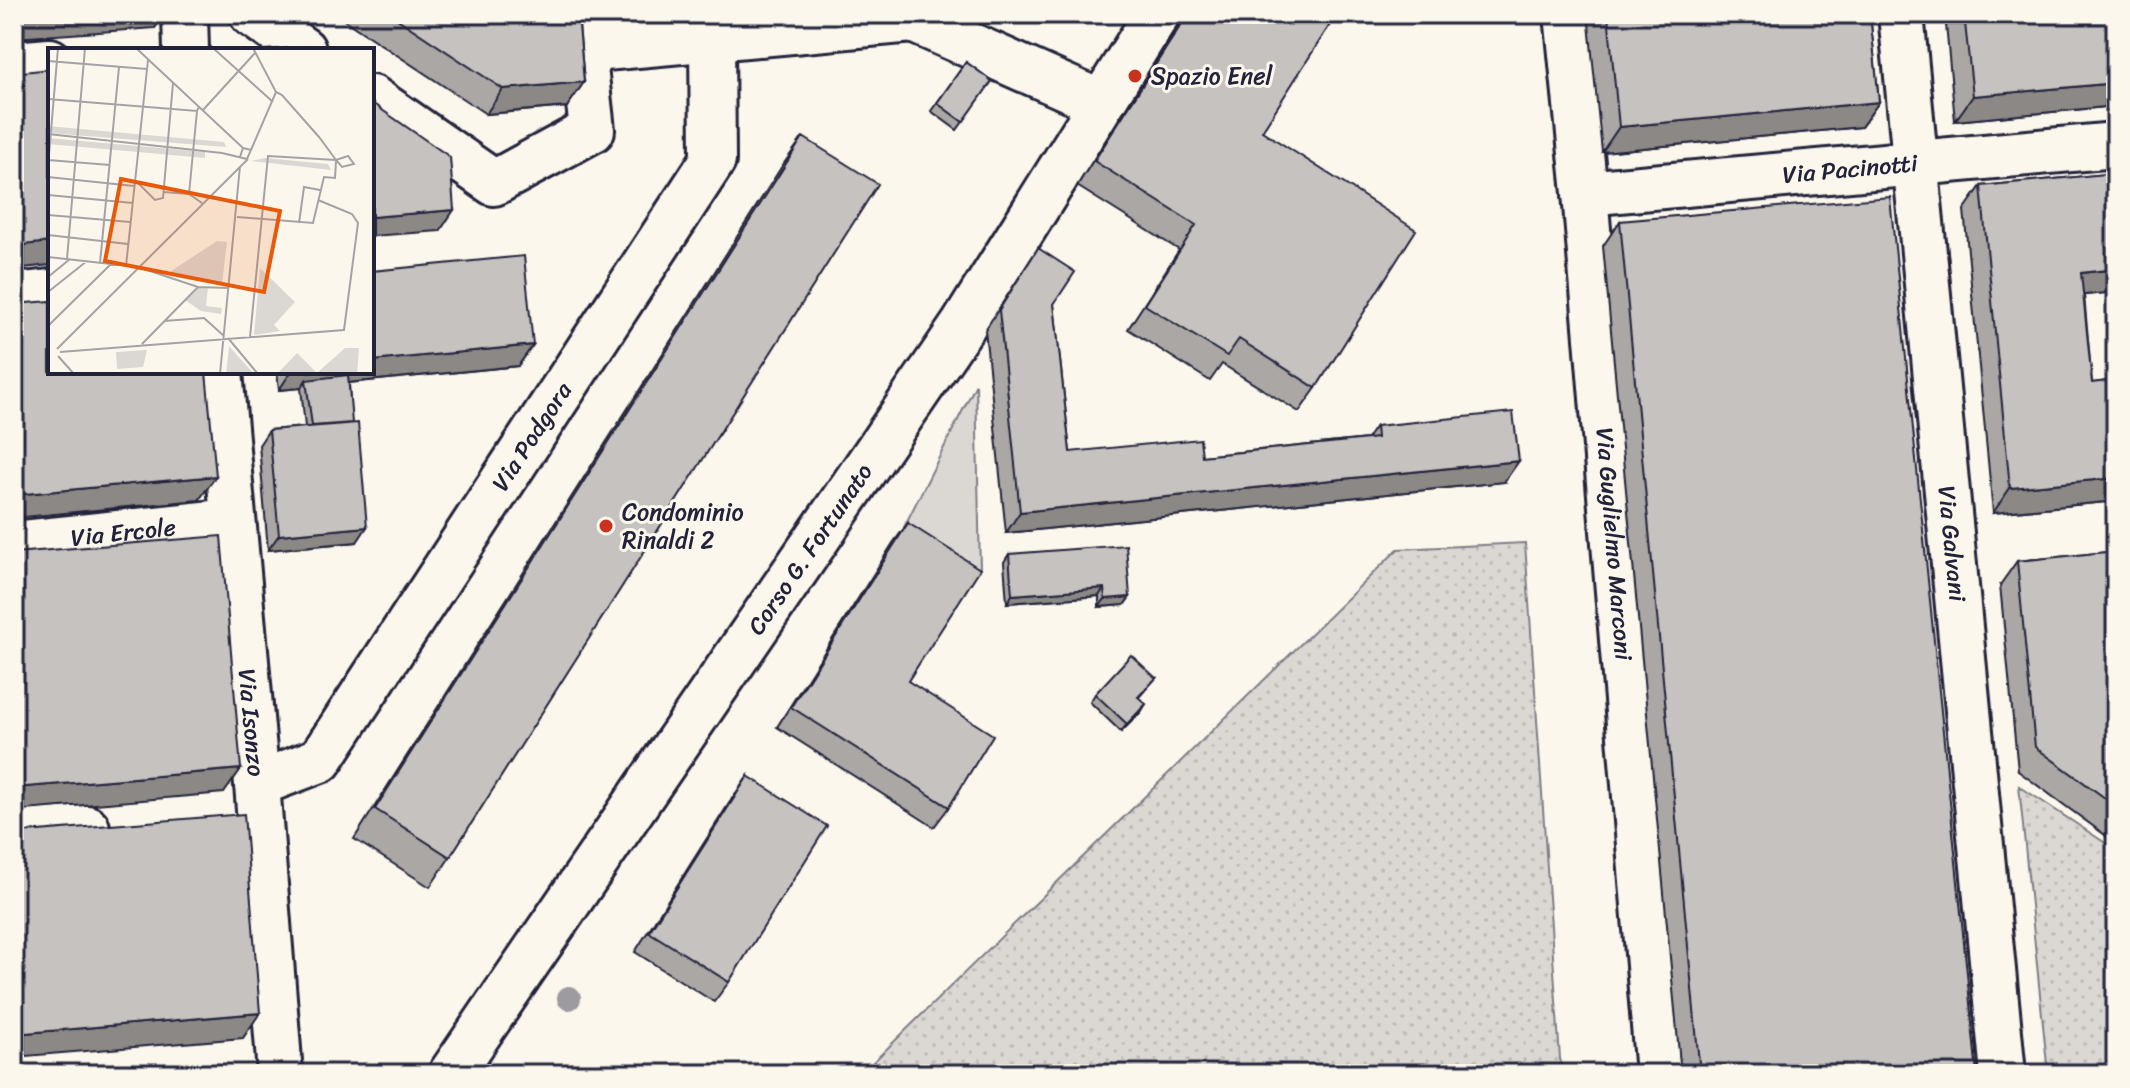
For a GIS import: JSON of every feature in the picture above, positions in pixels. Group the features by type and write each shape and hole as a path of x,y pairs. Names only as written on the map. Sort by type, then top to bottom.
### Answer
{"street":[{"path":"252,14 300,48"},
{"name":"Corso G. Fortunato","path":"451,1074 964,324 1157,14"},
{"name":"Via Guglielmo Marconi","path":"1567,14 1585,193 1658,1074"},
{"name":"Via Galvani","path":"1901,14 2003,1074"},
{"path":"374,99 494,183 592,130 581,32 712,39 912,17 1101,103"},
{"name":"Via Podgora","path":"213,819 258,800 320,760 713,160 712,39"},
{"path":"14,64 48,61"},
{"name":"Via Pacinotti","path":"1585,193 2116,145"},
{"path":"14,296 48,292"},
{"name":"Via Isonzo","path":"220,374 280,1074"},
{"name":"Via Ercole","path":"14,544 232,521"},
{"path":"14,833 121,825"}],"shaded area":[{"path":"976,384 980,570 904,527"},
{"path":"1525,543 1561,1074 861,1074 1398,549"},
{"path":"2019,786 2116,850 2116,1074 2048,1074"}],"building":[{"path":"390,14 578,14 584,82 503,89"},
{"path":"1188,14 1324,14 1333,20 1262,131 1416,230 1316,388 1239,339 1227,356 1145,305 1196,225 1094,161"},
{"path":"1608,14 1870,14 1879,102 1619,127"},
{"path":"1964,14 2116,14 2116,83 1973,96"},
{"path":"966,62 992,81 963,122 937,103"},
{"path":"48,69 48,242 14,246 14,73"},
{"path":"374,104 450,157 454,210 374,217"},
{"name":"Condominio Rinaldi 2","path":"803,137 878,184 450,857 375,809"},
{"path":"2116,173 2116,269 2081,273 2092,383 2116,380 2116,478 2010,488 1981,186"},
{"path":"1890,197 1977,1074 1700,1074 1620,221"},
{"path":"1038,248 1075,272 1054,304 1070,452 1200,439 1202,456 1377,438 1376,426 1513,412 1519,461 1020,512 999,310"},
{"path":"524,256 533,345 374,361 374,271"},
{"path":"48,301 48,374 206,374 216,476 14,495 14,304"},
{"path":"348,375 352,423 312,426 306,380"},
{"path":"358,423 367,527 279,535 269,430"},
{"path":"908,523 980,569 908,681 993,735 949,807 791,707"},
{"path":"221,536 241,769 14,788 14,553"},
{"path":"1126,545 1130,597 1105,599 1104,588 1012,595 1009,554"},
{"path":"2116,551 2116,806 2035,747 2017,561"},
{"path":"1131,655 1156,678 1138,697 1146,704 1127,724 1095,694"},
{"path":"748,776 827,826 729,982 649,932"},
{"path":"244,814 260,1013 14,1034 14,833"}],"place":[{"name":"Spazio Enel","path":"1135,76"},
{"name":"Condominio Rinaldi 2","path":"606,526"}]}
